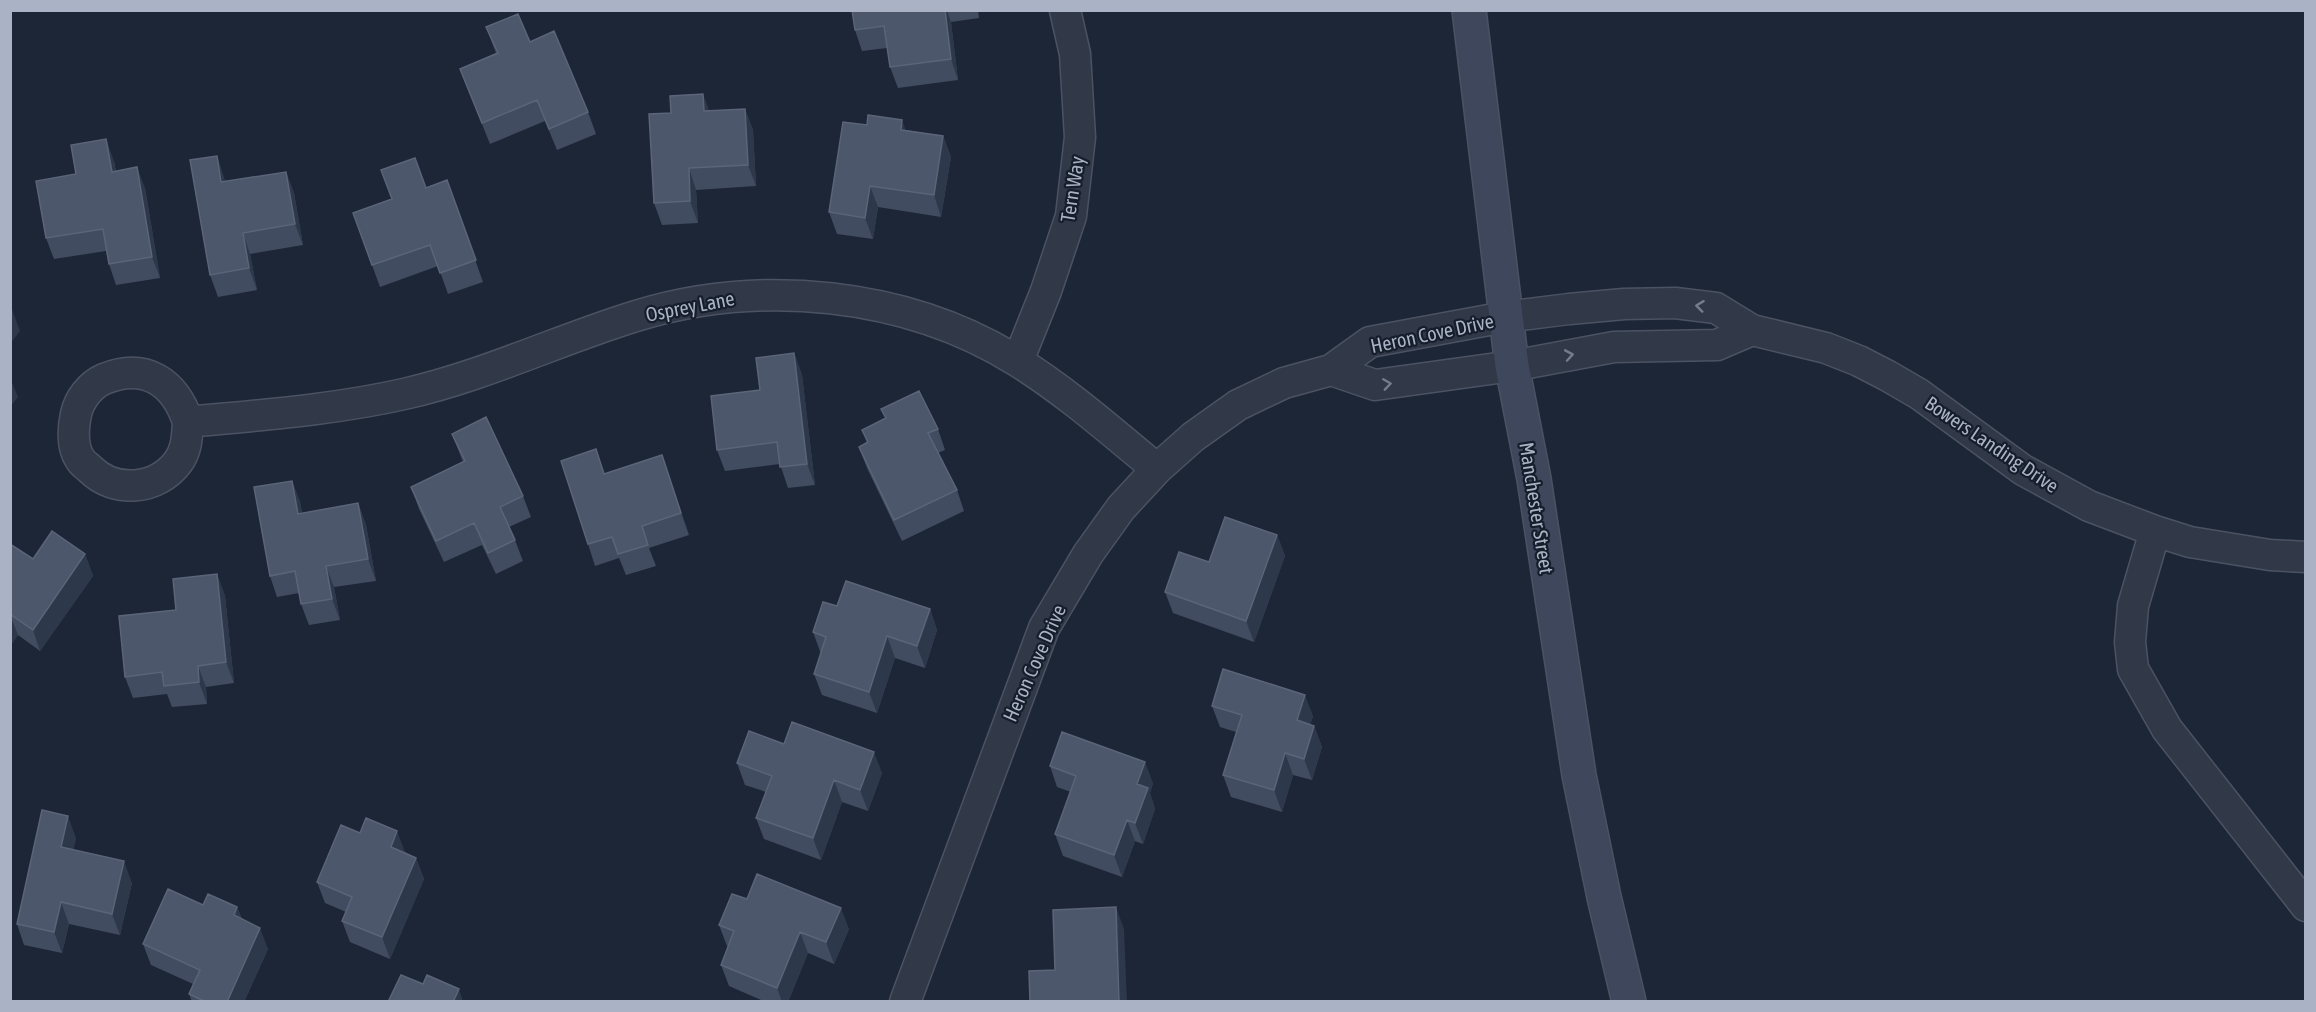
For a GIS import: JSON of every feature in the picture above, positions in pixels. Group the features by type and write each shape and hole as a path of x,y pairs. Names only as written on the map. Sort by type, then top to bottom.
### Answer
{"street":[{"name":"Tern Way","path":"1017,361 1046,291 1071,216 1080,137 1075,54 1065,10"},
{"name":"Manchester Street","path":"1469,10 1512,366 1534,479 1579,775 1604,897 1629,1002"},
{"name":"Osprey Lane","path":"188,422 306,410 405,393 458,378 638,315 698,301 760,294 844,301 921,318 995,348 1052,383 1157,469"},
{"name":"Bowers Landing Drive","path":"1505,317 1624,304 1675,303 1716,308 1752,330 1793,339 1858,361 1919,394 2023,470 2089,506 2155,531 2228,549 2306,557"},
{"name":"Heron Cove Drive","path":"905,1002 1044,628 1088,554 1121,508 1157,469 1193,437 1238,405 1284,383 1331,370 1370,342 1505,317"},
{"path":"1512,366 1614,347 1717,345 1752,330"},
{"name":"Heron Cove Drive","path":"1331,370 1375,386 1512,366"},
{"path":"2155,531 2133,606 2130,642 2133,669 2167,729 2306,906"}],"building":[{"path":"852,10 945,10 951,59 890,67 884,26 855,30"},
{"path":"518,14 530,42 554,31 588,112 549,129 537,100 482,123 460,69 498,53 486,27"},
{"path":"703,94 704,111 745,109 748,165 689,168 690,201 654,203 649,114 671,113 670,96"},
{"path":"868,115 902,120 901,130 943,136 934,195 870,186 865,218 829,212 843,122 867,125"},
{"path":"106,139 112,172 137,167 152,257 109,264 103,229 46,238 36,181 76,174 71,145"},
{"path":"217,156 221,182 286,172 295,224 243,233 249,268 210,275 190,160"},
{"path":"415,158 426,188 447,180 476,260 440,273 430,245 372,265 353,213 392,199 381,170"},
{"path":"794,353 807,464 780,467 777,442 717,450 711,396 760,390 756,358"},
{"path":"919,391 938,429 928,433 957,490 894,520 859,447 868,442 862,430 886,418 881,409"},
{"path":"486,417 523,496 500,507 515,540 488,553 474,523 436,541 411,487 465,461 452,434"},
{"path":"596,449 604,474 662,455 681,513 642,526 648,545 618,554 612,537 588,544 561,461"},
{"path":"292,481 298,514 358,503 368,559 326,566 332,599 301,604 295,571 270,576 254,487"},
{"path":"1225,517 1277,535 1246,621 1165,592 1179,552 1209,562"},
{"path":"52,531 85,554 33,630 10,614 10,544 33,559"},
{"path":"217,574 226,662 198,666 199,682 164,686 162,672 125,677 119,616 176,610 173,579"},
{"path":"846,581 930,609 917,646 887,636 869,692 814,674 826,637 813,632 823,602 837,606"},
{"path":"1223,669 1305,695 1297,720 1314,726 1304,759 1285,753 1274,790 1223,775 1242,715 1212,706"},
{"path":"792,722 874,752 860,790 834,780 813,838 756,818 772,776 737,763 749,731 784,744"},
{"path":"1062,732 1145,762 1137,784 1148,788 1135,823 1127,820 1114,855 1055,834 1076,776 1050,766"},
{"path":"42,810 68,816 61,847 124,861 112,914 61,902 54,932 17,924"},
{"path":"366,818 397,831 391,847 416,858 382,937 342,921 352,897 317,882 341,825 360,833"},
{"path":"757,874 841,908 826,942 800,932 777,988 721,965 734,931 719,925 732,894 747,899"},
{"path":"168,889 203,905 208,894 237,907 234,915 260,928 227,1002 206,1002 189,994 200,970 143,944"},
{"path":"1116,907 1119,1002 1030,1002 1029,971 1055,970 1053,910"},
{"path":"401,975 423,984 427,975 459,989 454,1000 457,1002 388,1002"}]}
